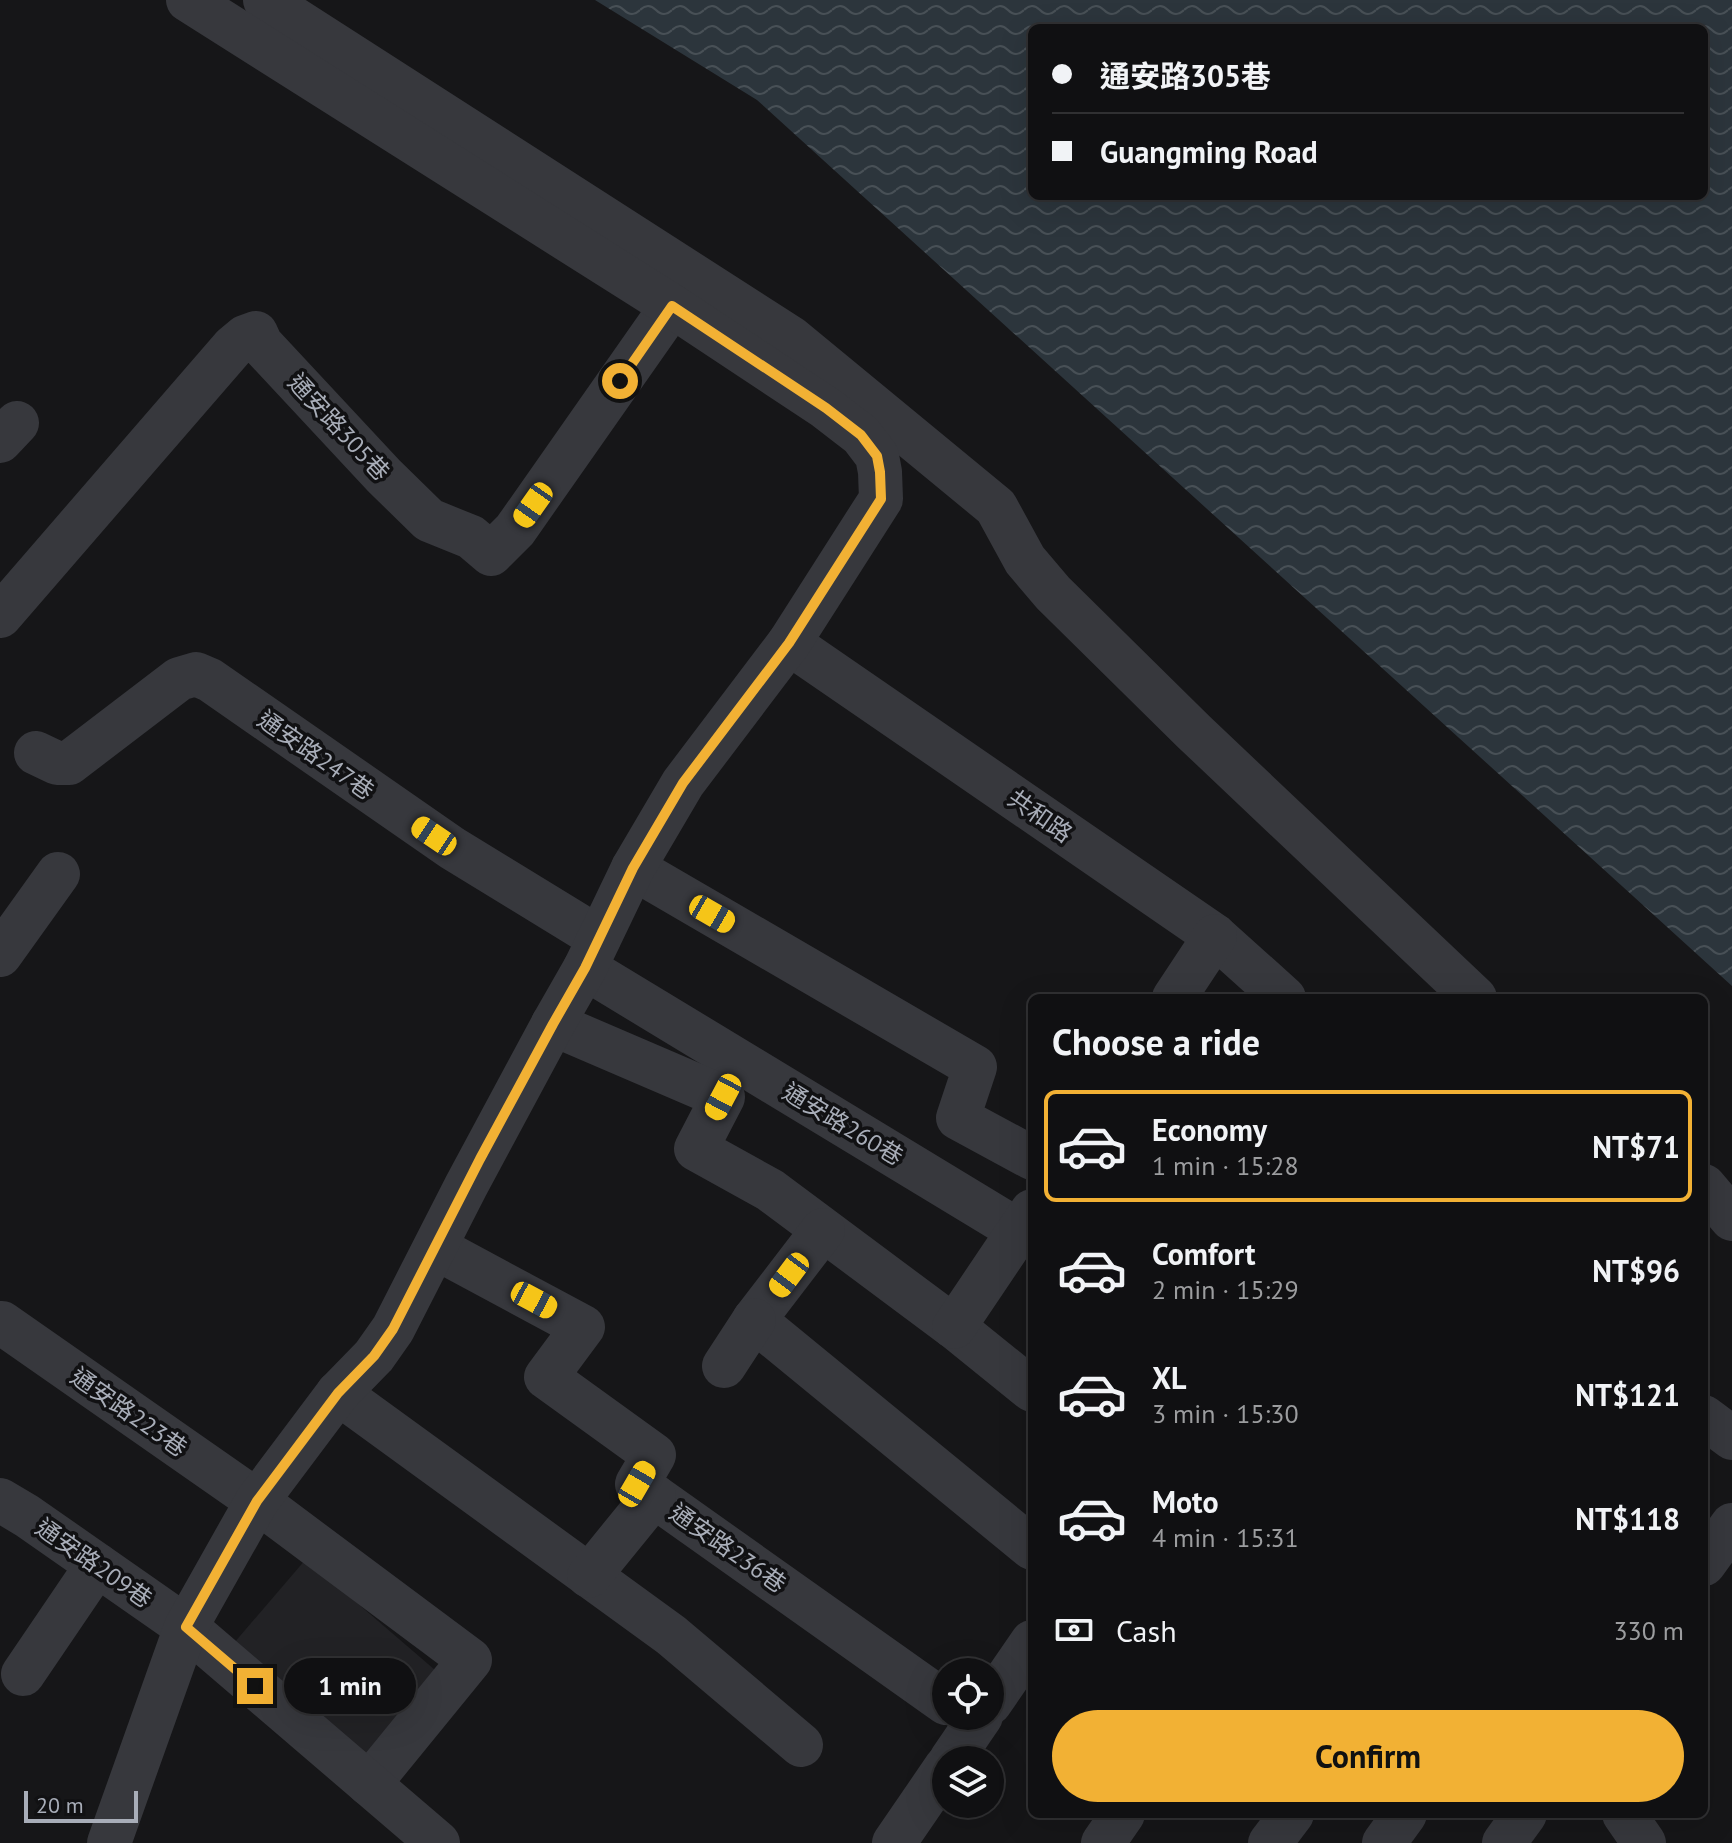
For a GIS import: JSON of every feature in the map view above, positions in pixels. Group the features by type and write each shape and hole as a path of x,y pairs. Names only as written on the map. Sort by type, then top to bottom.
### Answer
{"street":[{"path":"109,1843 186,1627 257,1501 338,1393 374,1356 393,1329 592,953 633,868 683,783 789,643 881,499 877,456 861,435 826,408 672,306 188,0"},
{"path":"265,0 791,338 927,462 996,507 1025,560 1053,593 1194,732 1471,994"},
{"name":"通安路305巷","path":"0,616 233,347 245,337 256,333 261,344 429,520 471,537 491,554 515,530 672,306"},
{"name":"共和路","path":"789,643 1215,936 1280,994"},
{"name":"通安路247巷","path":"36,753 57,763 69,763 179,679 196,674 210,680 452,848 592,953"},
{"path":"633,868 975,1067 958,1118 1028,1156"},
{"path":"0,955 58,874"},
{"path":"1177,994 1215,936"},
{"name":"通安路260巷","path":"592,953 1025,1221"},
{"path":"553,1024 723,1097 696,1149 770,1190 954,1327 1028,1387"},
{"path":"1708,1191 1732,1219"},
{"path":"954,1327 1025,1221"},
{"path":"724,1366 754,1320 823,1230"},
{"name":"通安路236巷","path":"436,1248 583,1327 546,1377 654,1455 637,1484 932,1685"},
{"path":"754,1320 1028,1545"},
{"name":"通安路223巷","path":"2,1323 257,1501 470,1660 369,1784"},
{"path":"338,1393 671,1635 801,1745"},
{"path":"1708,1420 1732,1438"},
{"path":"589,1576 654,1496"},
{"name":"通安路209巷","path":"0,1500 186,1627 438,1843"},
{"path":"1708,1558 1732,1525"},
{"path":"23,1674 97,1565"},
{"path":"1004,1675 1028,1647"},
{"path":"894,1843 932,1787"},
{"path":"1103,1843 1120,1818"},
{"path":"1270,1843 1289,1818"},
{"path":"1384,1843 1402,1818"},
{"path":"1504,1843 1522,1818"},
{"path":"1627,1818 1644,1843"}],"shaded area":[{"path":"306,1559 442,1676 370,1759 234,1643"}],"water":[{"path":"595,0 1732,0 1732,986 757,100"}],"route":[{"path":"255,1686 186,1627 257,1501 338,1393 374,1356 393,1329 480,1159 585,968 633,868 683,783 789,643 881,499 877,456 861,435 826,408 672,306 620,381"}]}
